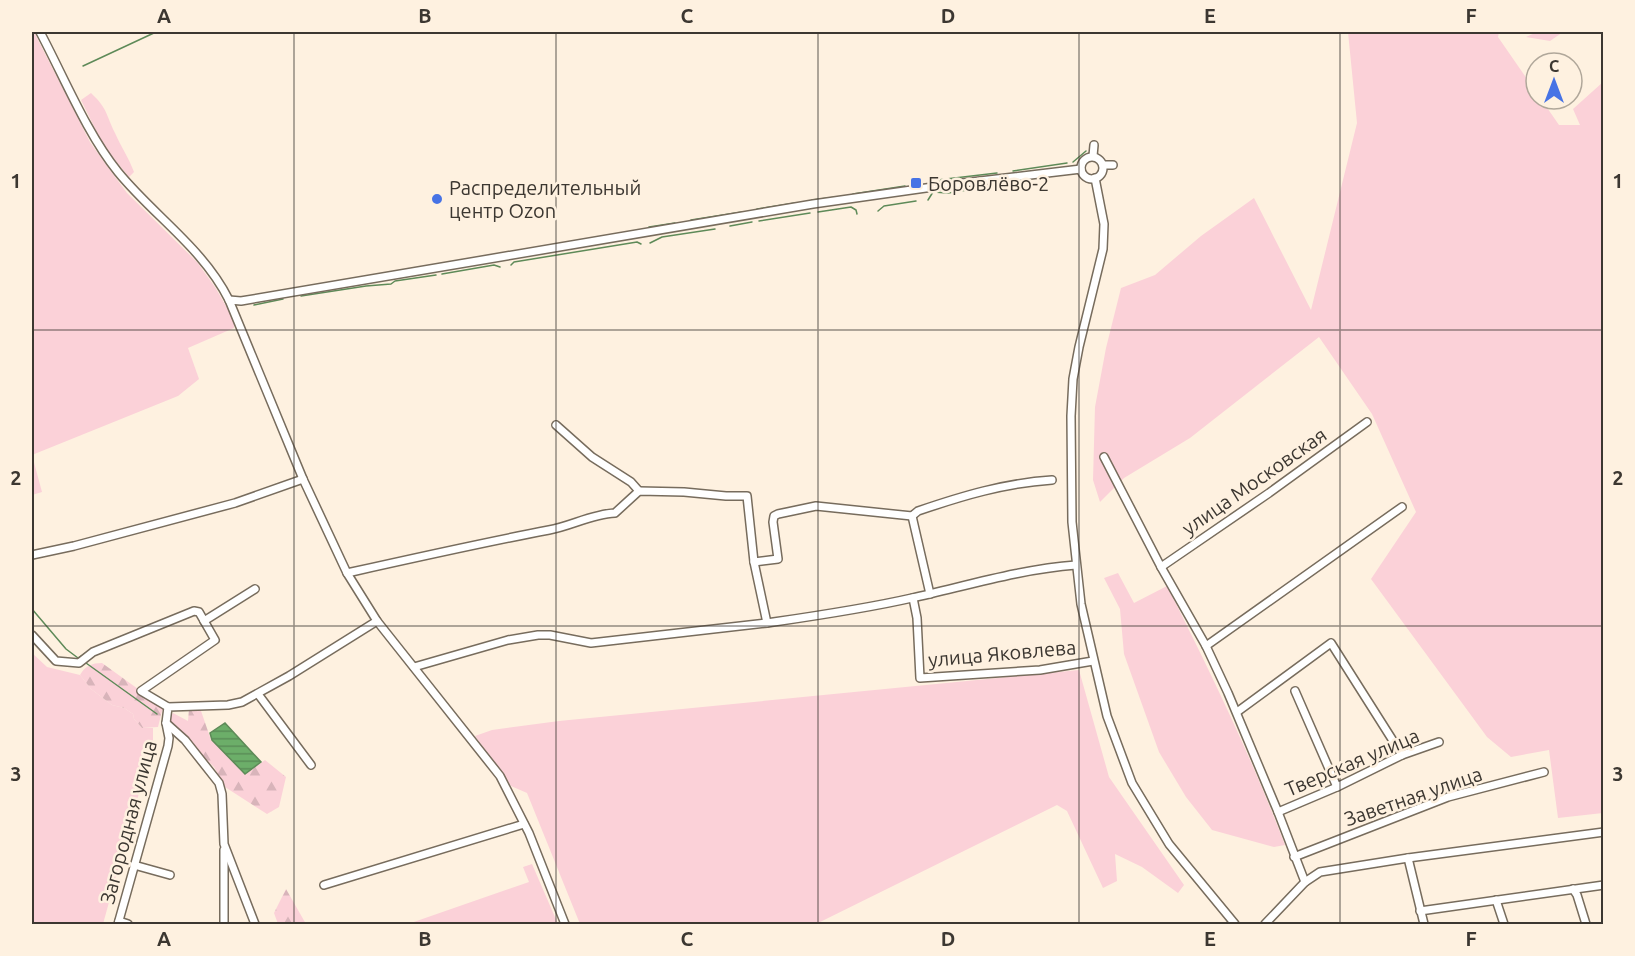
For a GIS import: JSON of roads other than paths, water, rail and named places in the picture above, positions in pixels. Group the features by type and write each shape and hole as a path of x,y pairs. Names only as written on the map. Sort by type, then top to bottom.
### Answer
{"street":[{"path":"40,32 110,161 133,189 218,279 229,300 303,479 347,573 377,621 500,776 524,824 565,924"},
{"path":"1093,156 1095,145"},
{"path":"1093,156 1100,159 1104,165 1103,173 1095,178 1087,178 1081,169 1085,159 1093,156"},
{"path":"1104,165 1113,165"},
{"path":"229,300 241,301 813,204 964,182 1081,169"},
{"path":"1095,178 1104,224 1102,249 1079,347 1071,406 1071,478 1076,566 1081,604 1111,726 1132,783 1169,844 1235,924"},
{"name":"улица Московская","path":"1161,567 1269,493 1366,422"},
{"path":"555,425 592,457 639,490 747,496 754,562 766,623"},
{"path":"1104,457 1161,567 1206,646 1237,712 1305,882"},
{"path":"32,555 235,503 303,479"},
{"path":"754,562 778,559 773,522 774,516 778,514 816,506 912,516 918,511 968,494 1026,482 1052,480"},
{"path":"347,573 551,530 603,514 615,513 639,490"},
{"path":"1206,646 1402,507"},
{"path":"912,516 930,594"},
{"path":"414,666 508,640 538,635 550,635 591,644 766,623 848,611 992,579 1060,566 1076,566"},
{"path":"204,621 255,589"},
{"name":"улица Яковлева","path":"912,598 917,618 920,678 1040,670 1094,661"},
{"path":"32,635 56,661 79,663 93,652 194,611 199,612 215,640 141,690 168,706 228,705 242,702 258,694 377,621"},
{"path":"1237,712 1331,643 1402,755"},
{"path":"1295,691 1337,787"},
{"path":"258,694 311,765"},
{"name":"Загородная улица","path":"118,923 168,746 166,723 168,706"},
{"path":"166,723 185,740 219,783 222,794 224,844 224,924"},
{"name":"Тверская улица","path":"1278,812 1337,787 1402,755 1439,742"},
{"name":"Заветная улица","path":"1294,857 1448,797 1544,772"},
{"path":"324,885 524,824"},
{"path":"1265,924 1305,882 1320,872 1604,832"},
{"path":"224,844 255,924"},
{"path":"1408,858 1424,924"},
{"path":"134,865 170,875"},
{"path":"1420,911 1604,885"},
{"path":"1573,889 1586,924"},
{"path":"1496,900 1504,924"},
{"path":"118,923 128,924"}],"waterway":[{"path":"83,66 156,32"},
{"path":"1073,162 1086,151"},
{"path":"1013,171 1067,163"},
{"path":"929,181 997,173"},
{"path":"928,200 933,192 948,193 999,185 1006,191 1020,189 1024,186"},
{"path":"853,194 905,186"},
{"path":"812,200 836,197"},
{"path":"878,211 884,206 916,201"},
{"path":"757,209 795,203"},
{"path":"818,212 851,207 856,210 857,214"},
{"path":"691,220 742,212"},
{"path":"759,221 810,213"},
{"path":"730,226 752,222"},
{"path":"649,227 675,223"},
{"path":"650,243 662,237 715,229"},
{"path":"511,265 514,262 637,242 641,244"},
{"path":"442,274 494,265 500,267"},
{"path":"301,296 391,284 395,281 436,275"},
{"path":"254,305 283,299"},
{"path":"32,609 66,649 78,658 90,650"},
{"path":"86,663 157,714"}],"place":[{"name":"Боровлёво-2","path":"916,183"},
{"name":"Распределительный центр Ozon","path":"437,199"}]}
